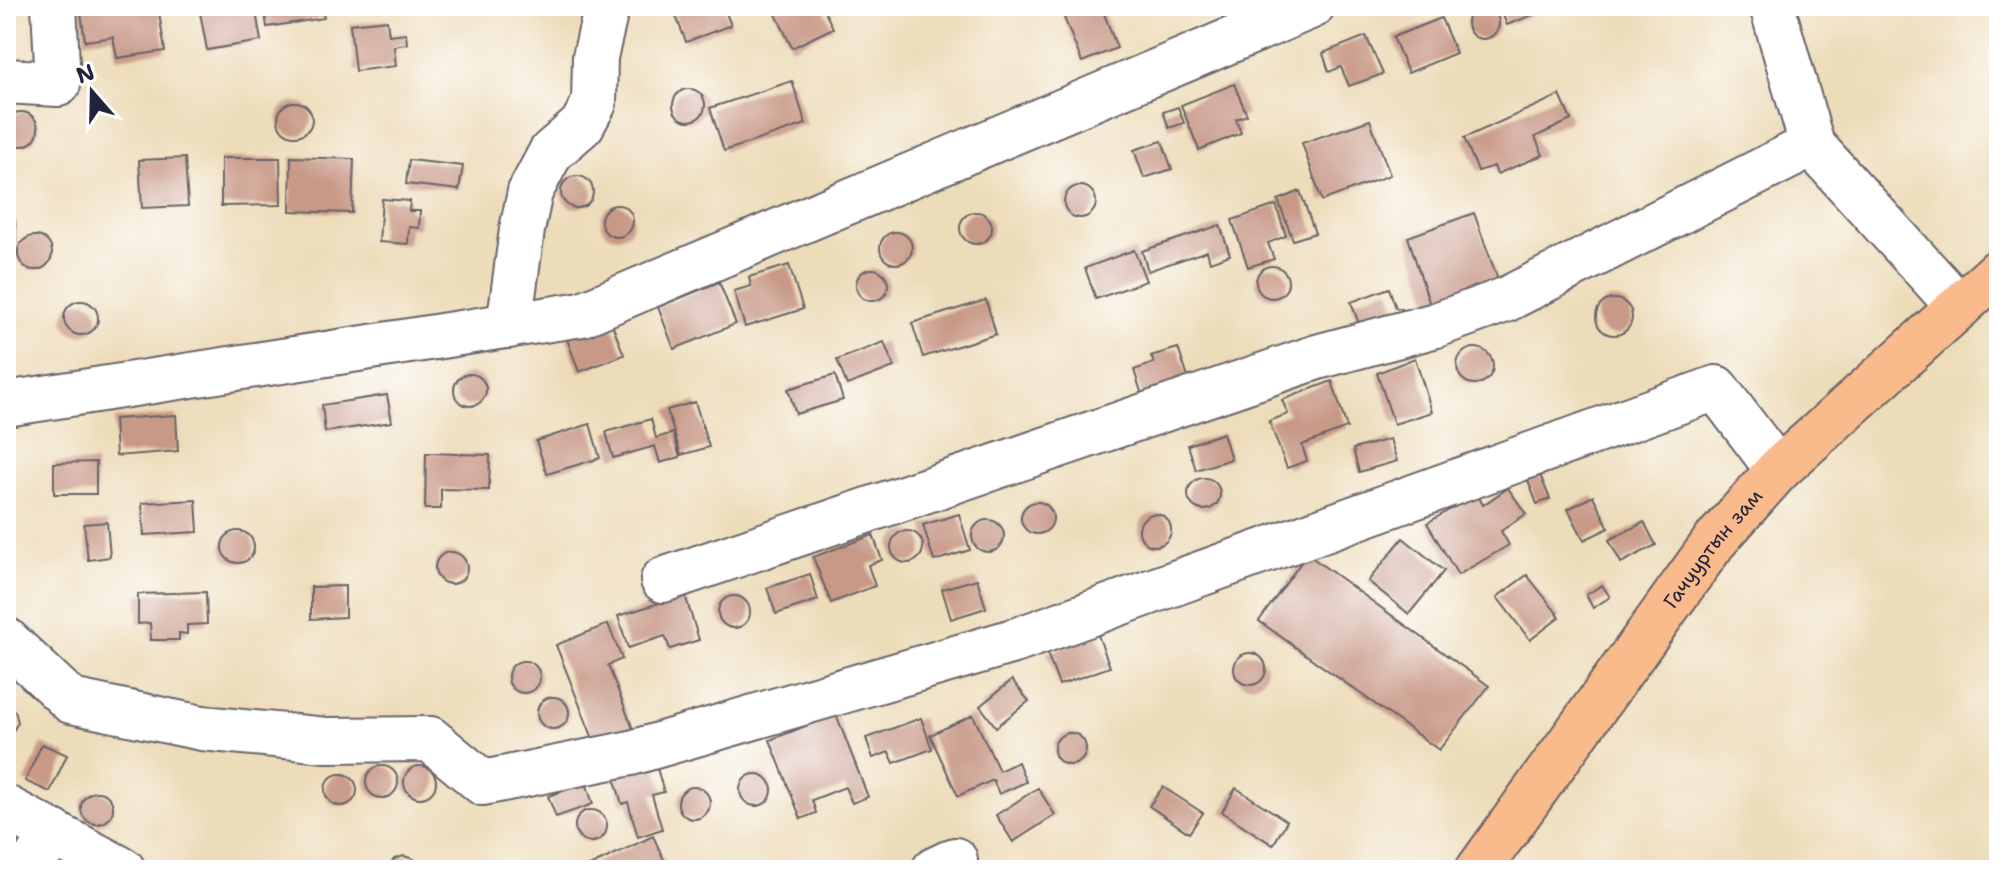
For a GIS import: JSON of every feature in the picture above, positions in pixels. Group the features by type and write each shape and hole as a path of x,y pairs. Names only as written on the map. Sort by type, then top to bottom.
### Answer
{"main road":[{"name":"Гачууртын зам","path":"1478,870 1714,542 1778,470 1999,271"}],"street":[{"path":"6,81 58,84 54,6"},
{"path":"509,326 530,192 551,152 582,125 594,103 595,57 607,6"},
{"path":"6,404 582,314 1312,6"},
{"path":"1772,6 1812,145 1959,307"},
{"path":"663,580 1317,357 1436,325 1505,300 1812,145"},
{"path":"6,640 71,701 202,728 326,740 430,739 483,783 631,753 1017,640 1716,388 1778,470"},
{"path":"6,808 123,870"},
{"path":"29,870 53,832"}],"building":[{"path":"80,6 158,6 165,51 117,58 113,37 85,41"},
{"path":"255,6 261,41 207,50 199,7"},
{"path":"264,6 321,6 324,18 267,27"},
{"path":"672,6 723,6 731,25 686,42"},
{"path":"772,6 822,6 833,28 792,48"},
{"path":"1071,6 1101,6 1117,48 1082,62 1061,10"},
{"path":"1499,6 1555,6 1507,25"},
{"path":"1483,7 1494,12 1499,23 1494,34 1483,39 1472,34 1467,23 1472,12"},
{"path":"1441,18 1456,53 1408,73 1393,37"},
{"path":"387,20 389,35 406,33 407,44 394,46 396,66 355,71 350,24"},
{"path":"1366,36 1383,74 1349,86 1341,67 1329,72 1323,53"},
{"path":"792,81 806,124 724,151 710,108"},
{"path":"1234,84 1247,115 1236,119 1241,133 1199,150 1181,105"},
{"path":"689,89 700,94 705,105 700,116 689,121 678,116 673,105 678,94"},
{"path":"1560,95 1571,120 1535,137 1543,155 1497,174 1494,166 1478,171 1464,138"},
{"path":"295,102 307,107 312,119 307,131 295,136 283,131 278,119 283,107"},
{"path":"1178,107 1184,123 1169,128 1163,112"},
{"path":"21,112 33,117 38,129 33,141 21,146 9,141 4,129 9,117"},
{"path":"1370,120 1390,175 1322,201 1302,143"},
{"path":"1162,141 1172,169 1144,178 1134,150"},
{"path":"291,157 354,159 352,213 290,211"},
{"path":"185,158 188,206 142,208 139,160"},
{"path":"221,158 280,158 281,205 221,206"},
{"path":"409,160 463,166 459,190 406,184"},
{"path":"577,176 588,181 593,192 588,203 577,208 566,203 561,192 566,181"},
{"path":"1080,186 1091,191 1096,202 1091,213 1080,218 1069,213 1064,202 1069,191"},
{"path":"1300,191 1315,233 1293,240 1278,200"},
{"path":"382,199 410,201 409,211 420,211 419,228 409,227 408,244 379,242"},
{"path":"617,205 628,210 633,221 628,232 617,237 606,232 601,221 606,210"},
{"path":"1276,205 1286,236 1268,243 1274,259 1248,267 1232,220"},
{"path":"976,212 987,217 992,228 987,239 976,244 965,239 960,228 965,217"},
{"path":"1474,213 1498,280 1431,308 1408,237"},
{"path":"15,220 16,255 6,255 6,221"},
{"path":"1220,225 1230,255 1210,262 1207,251 1148,271 1142,251"},
{"path":"896,232 907,237 912,248 907,259 896,264 885,259 880,248 885,237"},
{"path":"35,236 47,241 52,253 47,265 35,270 23,265 18,253 23,241"},
{"path":"1134,250 1146,281 1096,299 1085,268"},
{"path":"789,265 803,309 745,327 734,291 751,286 749,277"},
{"path":"1272,266 1283,271 1288,282 1283,293 1272,298 1261,293 1256,282 1261,271"},
{"path":"872,269 883,274 888,285 883,296 872,301 861,296 856,285 861,274"},
{"path":"719,282 736,324 674,349 658,307"},
{"path":"1389,288 1396,308 1401,308 1406,322 1391,327 1386,315 1359,324 1351,302"},
{"path":"1614,299 1627,304 1632,317 1627,330 1614,335 1601,330 1596,317 1601,304"},
{"path":"986,300 996,334 923,357 912,323"},
{"path":"81,301 93,306 98,318 93,330 81,335 69,330 64,318 69,306"},
{"path":"610,319 624,355 579,372 566,336"},
{"path":"884,342 894,367 847,385 837,360"},
{"path":"1178,348 1190,383 1143,398 1134,370 1154,363 1151,356"},
{"path":"1475,348 1488,353 1493,366 1488,379 1475,384 1462,379 1457,366 1462,353"},
{"path":"1415,358 1432,412 1394,424 1377,373"},
{"path":"470,374 481,379 486,390 481,401 470,406 459,401 454,390 459,379"},
{"path":"835,375 843,400 796,414 788,389"},
{"path":"1332,381 1347,428 1302,445 1307,461 1287,468 1269,421 1288,414 1282,400"},
{"path":"387,395 392,422 325,432 322,405"},
{"path":"695,402 709,447 681,455 667,410"},
{"path":"176,415 178,451 116,456 114,419"},
{"path":"651,419 656,438 673,433 680,457 660,463 655,446 613,458 606,432"},
{"path":"590,424 600,458 547,474 536,441"},
{"path":"1223,433 1231,459 1196,470 1188,445"},
{"path":"1390,439 1397,461 1359,472 1353,449"},
{"path":"426,453 490,455 489,490 441,489 441,509 425,509"},
{"path":"96,462 96,494 54,494 54,463"},
{"path":"1538,470 1550,499 1537,504 1526,475"},
{"path":"1204,478 1215,483 1220,494 1215,505 1204,510 1193,505 1188,494 1193,483"},
{"path":"1508,488 1526,514 1501,531 1509,545 1458,575 1427,523 1477,494 1483,505"},
{"path":"1593,496 1609,528 1584,540 1568,509"},
{"path":"196,500 198,532 144,535 142,503"},
{"path":"1037,502 1048,507 1053,518 1048,529 1037,534 1026,529 1021,518 1026,507"},
{"path":"959,514 970,550 934,561 923,525"},
{"path":"1155,514 1166,519 1171,530 1166,541 1155,546 1144,541 1139,530 1144,519"},
{"path":"988,520 999,525 1004,536 999,547 988,552 977,547 972,536 977,525"},
{"path":"107,522 110,557 88,560 84,524"},
{"path":"1644,522 1656,545 1621,563 1609,540"},
{"path":"238,531 249,536 254,547 249,558 238,563 227,558 222,547 227,536"},
{"path":"907,531 918,536 923,547 918,558 907,563 896,558 891,547 896,536"},
{"path":"873,535 882,560 868,565 875,586 831,603 813,557"},
{"path":"1403,538 1444,571 1409,614 1368,581"},
{"path":"451,552 462,557 467,568 462,579 451,584 440,579 435,568 440,557"},
{"path":"1307,554 1489,686 1439,750 1259,621"},
{"path":"810,574 818,600 776,614 767,588"},
{"path":"1527,575 1560,617 1530,640 1497,597"},
{"path":"977,579 986,608 951,619 942,589"},
{"path":"1602,585 1610,597 1593,608 1586,595"},
{"path":"345,586 345,617 311,619 311,587"},
{"path":"206,592 207,624 187,625 187,634 179,633 179,640 151,640 150,623 138,624 138,594"},
{"path":"685,595 699,640 670,649 665,636 628,648 618,616"},
{"path":"734,596 745,601 750,612 745,623 734,628 723,623 718,612 723,601"},
{"path":"608,624 622,659 608,665 633,729 595,744 556,645"},
{"path":"1098,635 1110,667 1059,685 1047,653"},
{"path":"1250,653 1261,658 1266,669 1261,680 1250,685 1239,680 1234,669 1239,658"},
{"path":"524,661 535,666 540,677 535,688 524,693 513,688 508,677 513,666"},
{"path":"1012,680 1029,701 996,727 980,706"},
{"path":"553,697 564,702 569,713 564,724 553,729 542,724 537,713 542,702"},
{"path":"6,704 15,711 18,722 13,731 6,735"},
{"path":"836,714 868,797 852,803 845,787 812,800 816,813 801,819 770,740"},
{"path":"973,715 999,771 1018,762 1026,782 999,794 993,780 958,796 930,735"},
{"path":"921,718 932,749 894,763 889,752 873,758 866,738"},
{"path":"1070,733 1081,738 1086,749 1081,760 1070,765 1059,760 1054,749 1059,738"},
{"path":"42,744 67,755 50,792 25,781"},
{"path":"656,765 664,792 652,795 662,829 638,837 628,802 622,804 614,777"},
{"path":"382,766 393,771 398,782 393,793 382,798 371,793 366,782 371,771"},
{"path":"420,766 431,771 436,782 431,793 420,798 409,793 404,782 409,771"},
{"path":"341,774 352,779 357,790 352,801 341,806 330,801 325,790 330,779"},
{"path":"756,774 767,779 772,790 767,801 756,806 745,801 740,790 745,779"},
{"path":"586,783 593,804 556,817 548,796"},
{"path":"694,787 705,792 710,803 705,814 694,819 683,814 678,803 683,792"},
{"path":"1163,787 1203,813 1189,833 1149,806"},
{"path":"1038,788 1055,815 1013,842 996,815"},
{"path":"1236,788 1287,821 1273,845 1222,812"},
{"path":"97,792 108,797 113,808 108,819 97,824 86,819 81,808 86,797"},
{"path":"591,810 602,815 607,826 602,837 591,842 580,837 575,826 580,815"},
{"path":"653,836 665,862 647,870 581,870"},
{"path":"404,856 414,859 420,870 388,870 394,859"},
{"path":"1189,862 1199,870 1183,870"}]}
